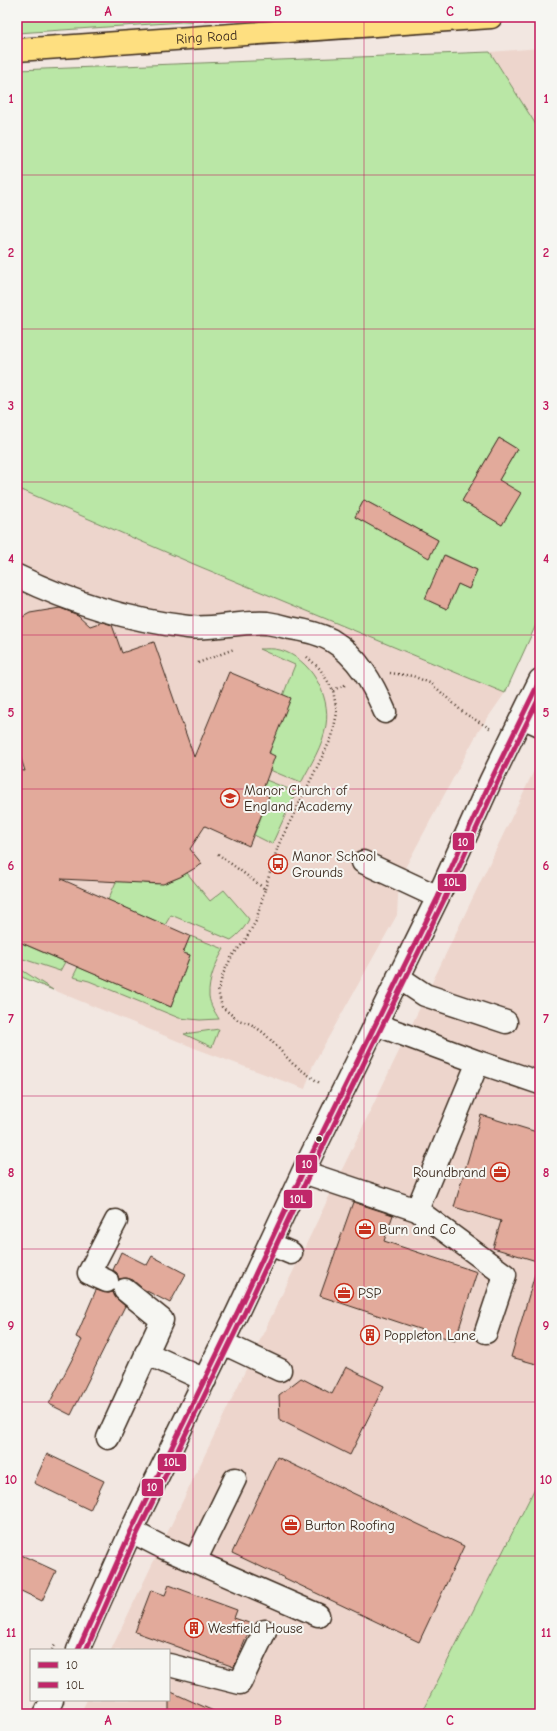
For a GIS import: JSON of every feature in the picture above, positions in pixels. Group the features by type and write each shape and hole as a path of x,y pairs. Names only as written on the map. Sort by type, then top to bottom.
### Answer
{"highway":[{"name":"Ring Road","path":"17,50 491,17"}],"street":[{"path":"17,576 39,587 95,608 152,621 189,627 266,623 301,630 331,640 352,657 367,676 376,690 385,712"},
{"path":"84,1648 131,1531 223,1343 342,1091 438,896 512,738 531,721 540,680"},
{"path":"363,862 438,896"},
{"path":"398,977 425,995 506,1022"},
{"path":"375,1024 540,1083"},
{"path":"417,1210 478,1062"},
{"path":"303,1172 417,1210 505,1275 486,1332"},
{"path":"108,1438 162,1320 116,1285 89,1274 116,1221"},
{"path":"270,1244 291,1253"},
{"path":"223,1343 280,1370"},
{"path":"146,1354 205,1380"},
{"path":"195,1561 235,1479"},
{"path":"131,1531 318,1615"},
{"path":"170,1665 240,1683 265,1631"},
{"path":"45,1714 52,1701"}],"path":[{"path":"198,663 237,648"},
{"path":"302,653 320,669 333,690 337,713 332,738 278,846 256,921 244,942 232,956 223,974 218,991 222,1007 238,1020 251,1024 264,1033 293,1064 322,1085 342,1091"},
{"path":"333,690 367,676 395,672 413,676 432,684 464,713 500,734 512,738"},
{"path":"218,854 265,889"}],"shaded area":[{"path":"540,48 540,131 490,52"},
{"name":"Manor Church of England Academy","path":"17,488 196,565 505,693 478,732 399,879 397,915 313,1065 305,1089 197,1049 17,975"},
{"path":"540,758 540,1478 421,1714 80,1714 86,1701 170,1701 170,1649 111,1649"}],"green space":[{"path":"17,17 258,17 17,33"},
{"path":"490,52 540,131 540,616 505,693 196,565 17,488 17,70","holes":["499,438 517,449 499,480 502,525 462,501","364,500 438,540 429,557 355,517","445,555 477,570 469,589 458,584 447,609 425,599"]},
{"path":"259,649 277,649 291,654 309,669 322,690 327,713 326,725 316,755 301,783 270,770 271,743 276,716 295,665"},
{"path":"266,780 296,792 272,844 254,835 269,796 261,792"},
{"path":"187,873 210,901 224,890 249,919 242,931 231,940 171,915 165,925 108,900 119,875 153,884 169,881"},
{"path":"190,936 224,949 213,972 209,990 210,1002 219,1019 200,1020 179,1018 89,981 73,977 78,967 171,1007 190,955 183,953"},
{"path":"17,941 65,962 60,971 17,957"},
{"path":"17,967 53,990 17,975"},
{"path":"219,1029 212,1047 184,1034"},
{"path":"540,1478 540,1714 421,1714"}],"building":[{"path":"499,438 517,449 499,480 521,493 502,525 462,501"},
{"path":"364,500 438,540 429,558 355,517"},
{"path":"444,555 477,570 469,589 458,584 447,609 425,599"},
{"path":"60,608 78,615 90,626 102,622 112,625 122,653 154,642 194,757 229,672 291,698 269,753 275,756 262,792 269,796 249,846 205,826 190,849 202,864 180,877 163,884 61,879 190,936 183,953 190,955 171,1007 17,941 17,770 25,771 17,746 17,653 23,651 17,632 17,620 30,613"},
{"path":"481,1115 540,1133 540,1262 493,1248 501,1221 454,1207"},
{"path":"353,1202 393,1215 384,1241 477,1272 455,1341 320,1296"},
{"path":"121,1252 147,1265 152,1256 186,1274 170,1303 143,1289 133,1280 127,1278 119,1279 117,1273 113,1270"},
{"path":"535,1274 540,1275 540,1365 511,1357"},
{"path":"96,1290 108,1293 113,1292 117,1299 125,1306 71,1415 49,1404 82,1340 76,1337"},
{"path":"346,1367 384,1386 350,1455 280,1420 279,1395 301,1378 332,1394"},
{"path":"47,1454 104,1481 90,1510 34,1483"},
{"path":"277,1457 464,1546 419,1642 232,1553"},
{"path":"17,1553 56,1571 42,1601 17,1589"},
{"name":"Westfield House","path":"169,1585 237,1610 234,1618 252,1624 234,1667 135,1632 151,1590 165,1595"},
{"path":"170,1691 220,1714 169,1714"}],"transit line":[{"name":"10","path":"78,1649 131,1531 238,1311 303,1172 438,897 491,780 540,680"},
{"name":"10L","path":"86,1649 137,1534 244,1314 309,1175 444,900 497,783 540,696"}],"place":[{"name":"Manor Church of England Academy","path":"230,798"},
{"name":"Manor School Grounds","path":"278,864"},
{"name":"Roundbrand","path":"500,1172"},
{"name":"Burn and Co","path":"365,1229"},
{"name":"PSP","path":"344,1293"},
{"name":"Poppleton Lane","path":"370,1335"},
{"name":"Burton Roofing","path":"291,1525"},
{"name":"Westfield House","path":"194,1628"}]}
